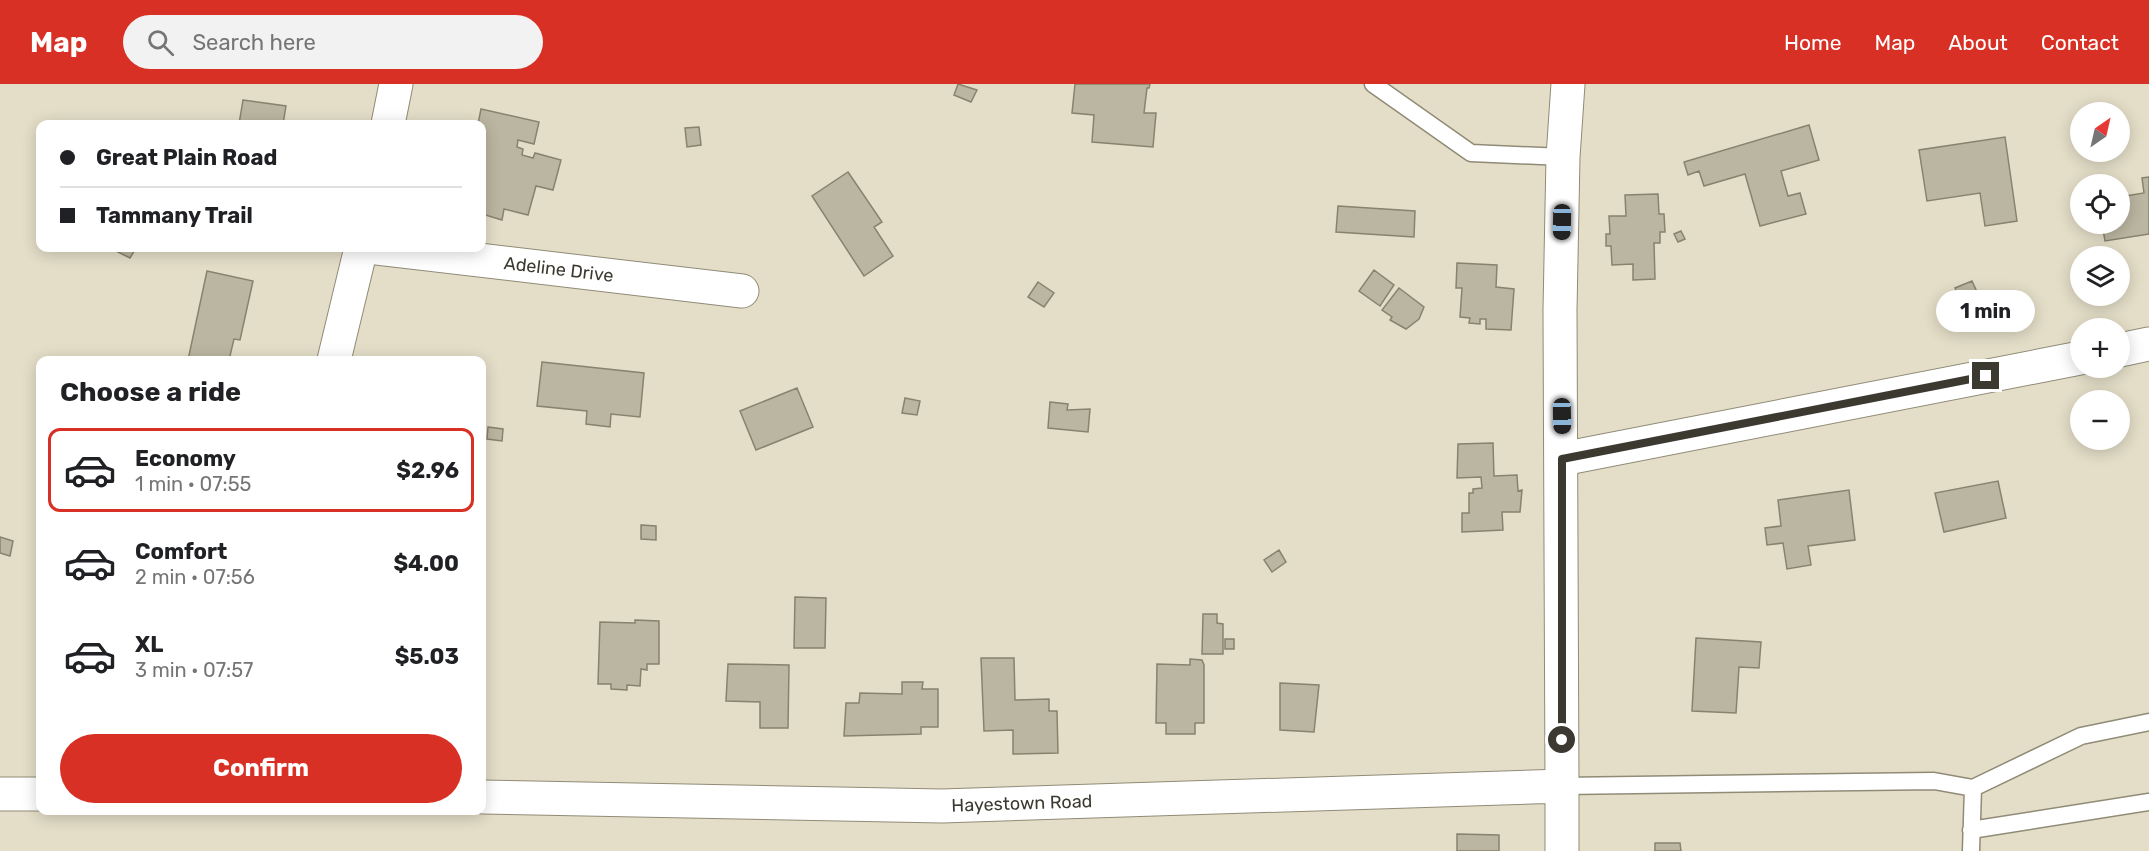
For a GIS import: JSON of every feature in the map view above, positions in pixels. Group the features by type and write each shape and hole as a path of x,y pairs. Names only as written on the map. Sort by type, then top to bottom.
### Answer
{"street":[{"path":"389,120 396,84"},
{"path":"1562,851 1560,310 1563,157 1568,84"},
{"path":"335,356 360,252"},
{"name":"Adeline Drive","path":"411,252 742,291"},
{"path":"2130,348 2149,344"},
{"path":"1562,459 2070,360"},
{"name":"Hayestown Road","path":"486,798 942,806 1562,786"},
{"path":"0,794 36,794"}],"lane":[{"path":"1373,84 1472,153 1563,157"},
{"path":"1562,786 1934,781 1973,788 2081,736 2149,722"},
{"path":"1971,851 1973,788"},
{"path":"1971,830 2149,802"}],"building":[{"path":"958,84 977,90 971,102 954,95"},
{"path":"1075,84 1150,84 1147,88 1144,113 1156,113 1153,147 1092,142 1094,115 1072,113"},
{"path":"243,100 286,106 284,120 240,120"},
{"path":"481,109 539,122 534,144 518,140 517,147 523,149 522,155 533,158 535,153 561,160 553,190 536,186 528,215 504,209 502,220 486,215 486,120 479,120"},
{"path":"1809,125 1819,160 1781,171 1788,196 1800,193 1806,214 1760,226 1745,174 1704,186 1699,171 1688,175 1684,162"},
{"path":"699,127 701,145 687,147 685,128"},
{"path":"2005,137 2017,221 1985,226 1980,193 1927,201 1919,150"},
{"path":"848,172 882,222 874,227 893,256 864,276 812,196"},
{"path":"2149,177 2149,234 2105,241 2104,234 2130,234 2130,195 2144,193 2142,178"},
{"path":"1658,194 1659,214 1664,214 1665,232 1660,232 1660,243 1654,243 1655,279 1633,280 1633,264 1612,265 1611,246 1606,246 1606,234 1610,234 1609,216 1626,216 1625,195"},
{"path":"1338,206 1415,211 1414,237 1336,232"},
{"path":"1681,231 1685,239 1678,242 1674,234"},
{"path":"118,252 134,252 130,258"},
{"path":"1457,263 1497,265 1496,287 1514,289 1511,330 1486,329 1486,319 1480,319 1480,324 1469,323 1470,318 1460,317 1462,288 1456,288"},
{"path":"1374,270 1394,285 1380,306 1359,291"},
{"path":"207,271 253,281 240,340 234,339 230,356 189,356"},
{"path":"1972,281 1977,292 1960,300 1955,288"},
{"path":"1038,282 1054,293 1044,307 1028,297"},
{"path":"1399,288 1424,307 1419,319 1406,329 1390,320 1392,317 1382,310"},
{"path":"542,362 644,373 640,417 611,414 610,427 586,424 587,411 537,406"},
{"path":"797,388 813,427 756,450 740,411"},
{"path":"905,398 920,401 917,415 902,413"},
{"path":"1050,402 1068,404 1067,410 1090,409 1088,432 1048,428"},
{"path":"488,427 503,429 502,441 487,439"},
{"path":"1493,443 1494,476 1517,475 1518,491 1522,490 1520,512 1502,512 1503,530 1462,532 1462,513 1469,513 1469,493 1473,493 1473,489 1482,488 1481,477 1457,478 1458,444"},
{"path":"1998,481 2006,518 1944,532 1935,493"},
{"path":"1849,490 1855,540 1808,546 1811,565 1787,569 1783,543 1767,545 1765,528 1781,526 1778,500"},
{"path":"641,525 656,526 656,540 641,539"},
{"path":"0,537 13,541 10,556 0,553"},
{"path":"1279,550 1286,562 1272,572 1264,560"},
{"path":"795,597 826,598 825,648 794,648"},
{"path":"1203,614 1217,614 1217,623 1223,624 1223,654 1202,654"},
{"path":"635,620 659,621 659,664 647,664 647,670 641,669 640,686 627,685 627,690 611,689 611,684 598,684 600,622 635,623"},
{"path":"1696,638 1761,642 1759,668 1739,667 1736,713 1692,711"},
{"path":"1225,639 1234,639 1234,649 1225,649"},
{"path":"981,658 1014,658 1015,700 1049,699 1049,711 1057,711 1058,753 1013,754 1013,730 984,731"},
{"path":"1190,659 1202,660 1204,665 1204,723 1195,723 1195,734 1166,734 1166,723 1156,723 1157,664 1190,665"},
{"path":"728,664 789,665 788,728 760,728 760,702 726,701"},
{"path":"902,682 923,682 922,689 938,689 938,727 921,727 921,734 844,736 846,703 859,703 860,693 902,694"},
{"path":"1280,683 1319,685 1314,732 1280,730"},
{"path":"1457,834 1499,835 1499,851 1457,851"},
{"path":"1655,843 1680,843 1681,851 1655,851"}],"route":[{"path":"1562,740 1562,459 1986,376"}]}
